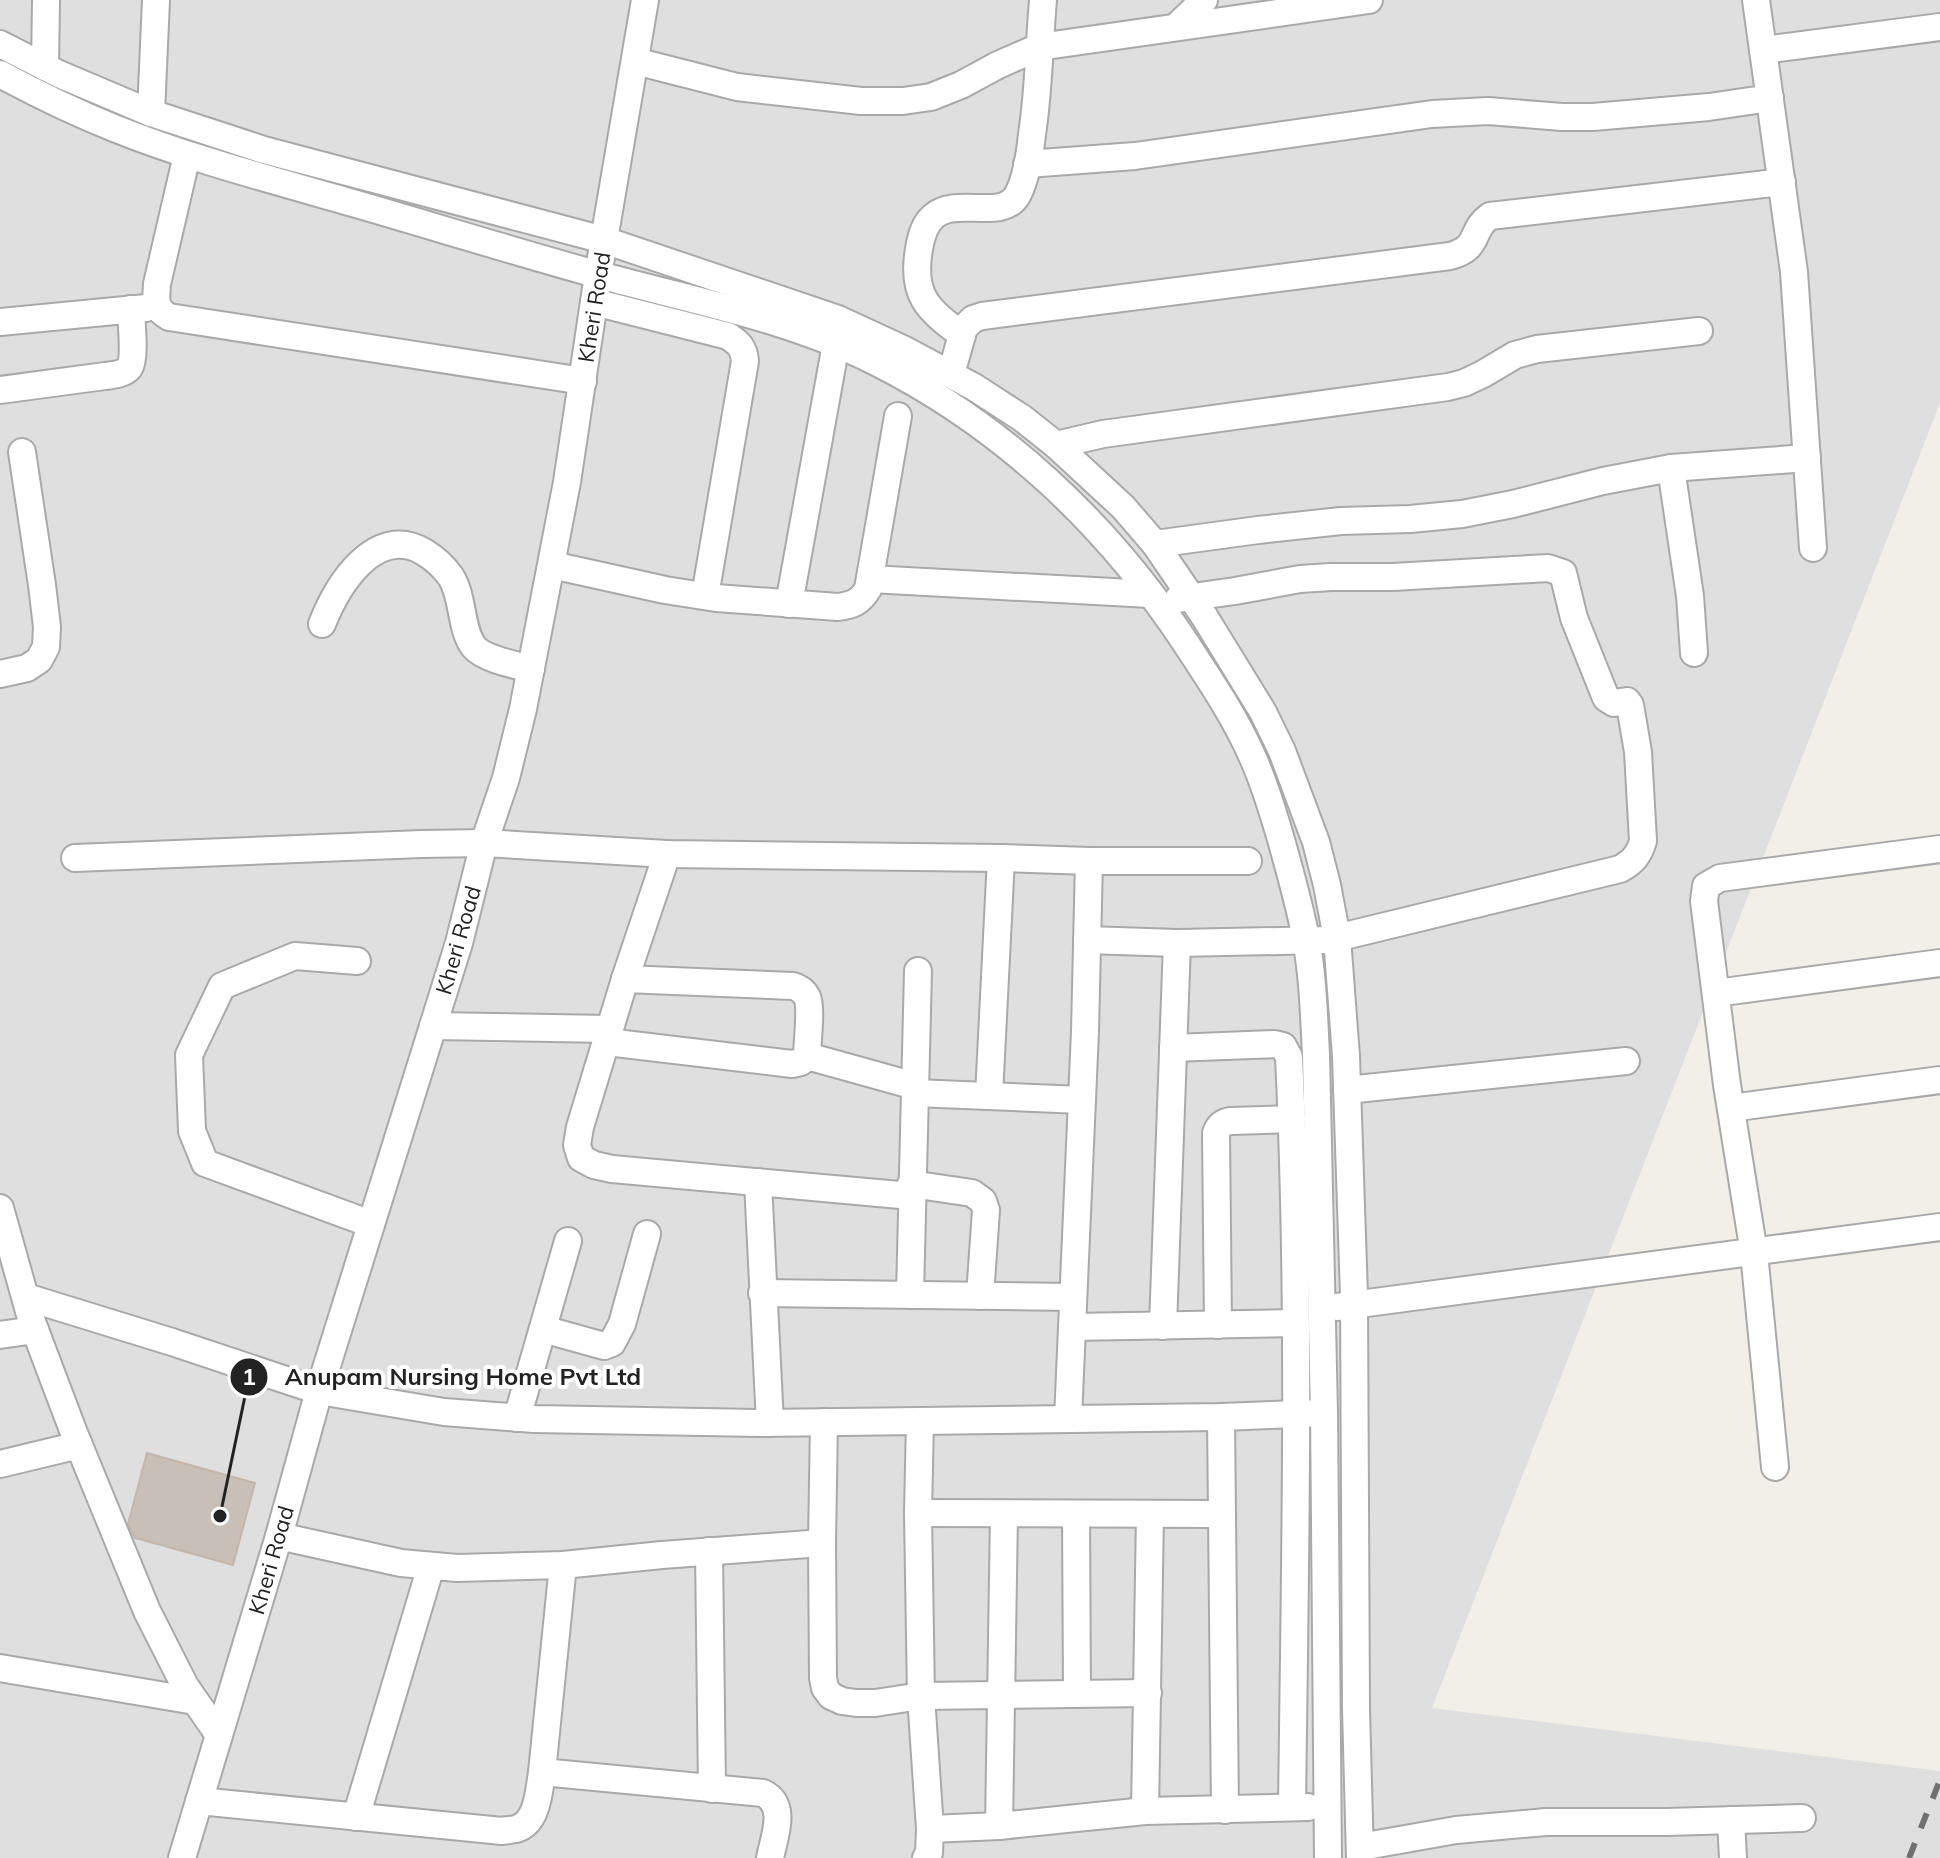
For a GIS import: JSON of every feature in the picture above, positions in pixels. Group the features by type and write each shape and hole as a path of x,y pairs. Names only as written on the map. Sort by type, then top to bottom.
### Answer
{"street":[{"path":"45,67 46,0"},
{"path":"151,113 156,0"},
{"name":"Kheri Road","path":"182,1858 279,1536 319,1391 459,943 484,843 506,778 552,565 645,0"},
{"path":"962,335 935,315 924,300 918,282 917,260 925,227 935,215 949,208 1003,207 1013,202 1019,192 1036,112 1043,0"},
{"path":"1176,27 1204,0"},
{"path":"635,61 737,87 861,101 903,101 931,97 1039,47 1369,0"},
{"path":"1756,0 1794,272 1813,548"},
{"path":"1763,50 1940,27"},
{"path":"0,44 151,113 601,258 731,309 836,344 879,364 998,437 1037,469 1170,599"},
{"path":"0,74 61,106 187,155 838,319 951,374 1022,418 1123,507 1155,544 1170,599 1254,760 1276,822 1297,897 1322,940 1347,1090 1338,1307 1324,1413 1328,1858"},
{"path":"1027,164 1135,156 1432,114 1488,111 1593,117 1709,107 1770,98"},
{"path":"0,390 105,376 129,368 144,308 157,284 187,155"},
{"path":"951,374 968,322 982,316 1450,256 1462,253 1469,247 1482,222 1490,216 1782,182"},
{"path":"594,302 728,336 738,342 744,351 745,361 705,596"},
{"path":"0,322 144,308 169,317 583,381"},
{"path":"1056,445 1103,434 1448,387 1483,374 1515,355 1537,349 1699,331"},
{"path":"789,604 836,344"},
{"path":"552,565 705,596 851,606 862,600 868,589 898,416"},
{"path":"0,674 27,668 39,660 46,647 42,585 22,452"},
{"path":"1155,544 1341,521 1462,514 1671,468 1807,458"},
{"path":"1671,468 1688,581 1694,653"},
{"path":"322,624 336,593 363,560 387,546 408,545 431,557 450,575 457,588 475,650 531,669"},
{"path":"870,579 1170,599 1300,579 1548,568 1563,573 1574,618 1606,698 1614,703 1627,701 1630,705 1638,752 1643,821 1643,841 1631,863 1620,869 1322,940 1177,943 1087,940"},
{"path":"75,858 484,843 667,854 1248,861"},
{"path":"1775,1467 1754,1253 1731,1108 1704,901 1706,886 1712,881 1735,876 1940,849"},
{"path":"667,854 580,1127 577,1145 581,1158 612,1169 758,1182 972,1193 983,1201 986,1210 980,1296"},
{"path":"989,1096 1001,858"},
{"path":"1068,1419 1089,861"},
{"path":"1322,940 1313,998 1338,1307 1360,1853 1431,1834 1504,1825 1802,1818"},
{"path":"1163,1326 1177,943"},
{"path":"357,961 295,956 222,986 189,1055 192,1131 205,1163 371,1224"},
{"path":"1716,993 1940,963"},
{"path":"910,1295 918,971"},
{"path":"433,1026 608,1035 792,1064 801,1062 807,1056 809,1003 802,989 793,986 625,979"},
{"path":"1173,1048 1275,1044 1283,1046 1289,1057 1297,1414 1292,1807"},
{"path":"807,1056 915,1089 1082,1100"},
{"path":"1347,1090 1626,1061"},
{"path":"1731,1108 1940,1080"},
{"path":"1218,1325 1216,1133 1224,1122 1292,1119"},
{"path":"758,1182 770,1423"},
{"path":"0,1208 6,1250 26,1297 35,1330 147,1611 185,1686 219,1735"},
{"path":"1338,1307 1940,1227"},
{"path":"543,1329 604,1346 612,1343 622,1324 647,1234"},
{"path":"517,1418 568,1241"},
{"path":"762,1293 1073,1297"},
{"path":"26,1297 319,1391 444,1412 517,1418 770,1423 1324,1413"},
{"path":"1072,1327 1295,1323"},
{"path":"0,1335 35,1330"},
{"path":"1221,1417 1225,1810"},
{"path":"920,1421 921,1696 930,1829 926,1858"},
{"path":"824,1422 823,1678 831,1696 842,1701 875,1703 921,1696 1148,1693"},
{"path":"0,1464 79,1445"},
{"path":"918,1513 1221,1514"},
{"path":"999,1826 1004,1514"},
{"path":"1076,1514 1077,1694"},
{"path":"1145,1811 1150,1514"},
{"path":"279,1536 401,1563 472,1568 563,1565 822,1543"},
{"path":"709,1551 712,1789"},
{"path":"199,1801 502,1831 518,1829 529,1819 537,1803 563,1565"},
{"path":"356,1817 431,1566"},
{"path":"0,1668 195,1701"},
{"path":"542,1772 763,1793 771,1797 778,1815 770,1858"},
{"path":"930,1829 999,1826 1145,1811 1329,1806"},
{"path":"1731,1820 1733,1858"}],"shaded area":[{"path":"0,0 1940,0 1940,403 1432,1708 1940,1771 1940,1858 0,1858"}],"building":[{"path":"147,1453 255,1483 233,1565 135,1538 128,1524"}],"railway":[{"path":"1909,1858 1940,1780"}],"place":[{"name":"Anupam Nursing Home Pvt Ltd","path":"220,1516"}]}
